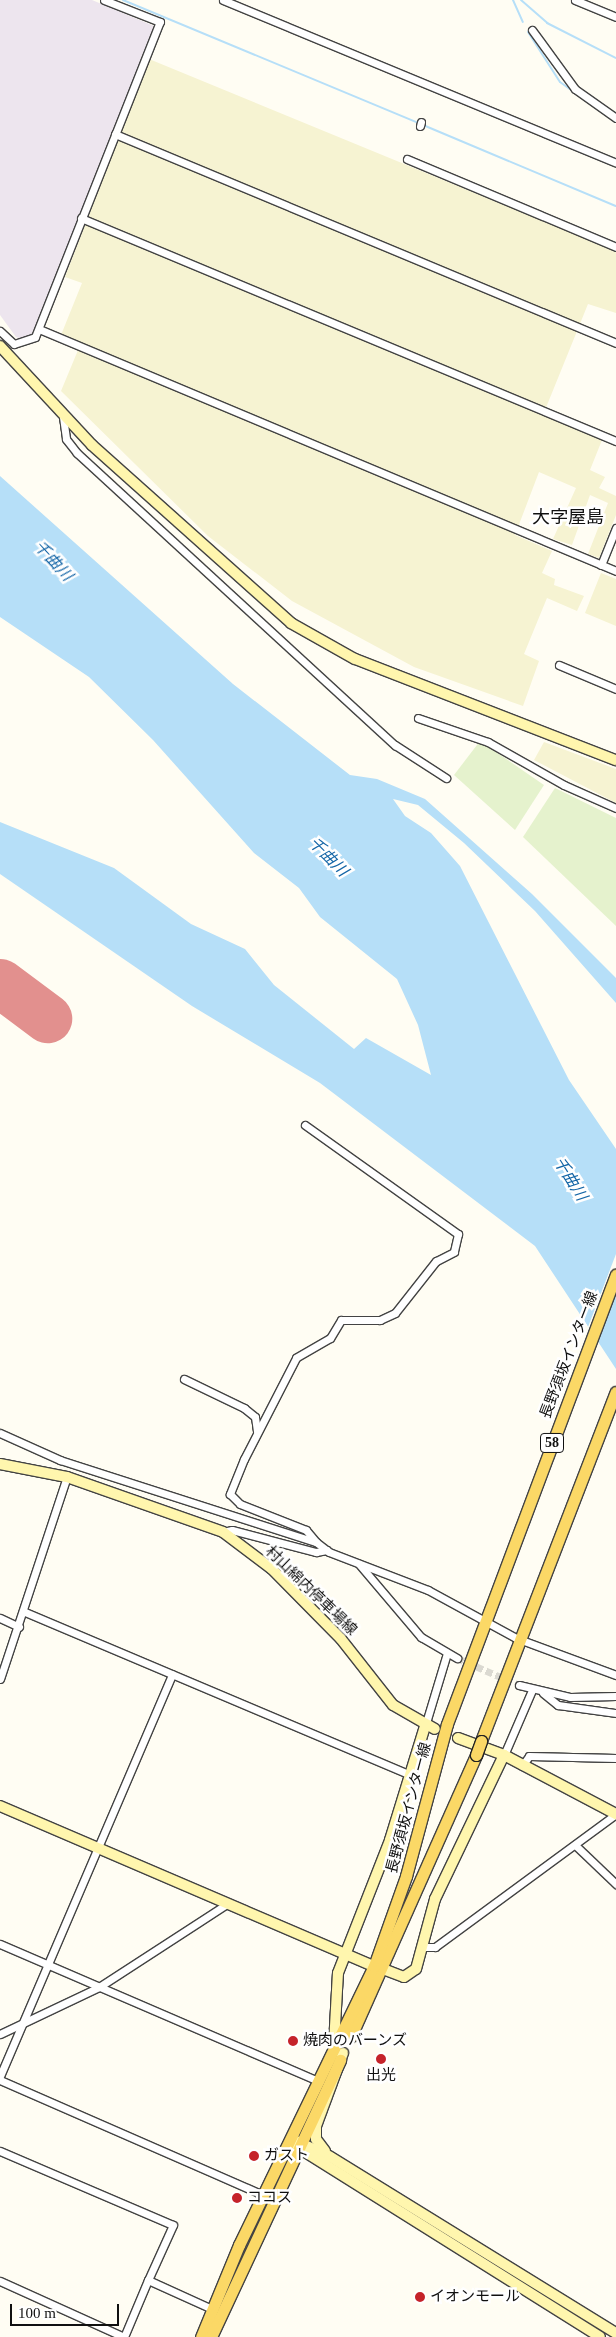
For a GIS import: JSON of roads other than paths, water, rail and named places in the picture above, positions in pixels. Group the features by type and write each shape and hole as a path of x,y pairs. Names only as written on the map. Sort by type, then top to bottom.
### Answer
{"main road":[{"name":"長野須坂インター線","path":"378,1967 406,1876 447,1724 486,1616 616,1275"},
{"name":"長野須坂インター線","path":"211,2337 297,2144 476,1754 616,1392"},
{"name":"長野須坂インター線","path":"201,2337 263,2195 297,2144 321,2082 338,2055"}],"street":[{"path":"0,331 14,344 22,344 38,329 160,22 104,0"},
{"path":"223,0 616,163"},
{"path":"575,0 590,3 616,17"},
{"path":"532,30 575,89 616,118"},
{"path":"115,134 616,343"},
{"path":"407,159 616,247"},
{"path":"81,218 616,441"},
{"path":"38,329 616,571"},
{"path":"0,346 63,417 291,623 355,659 616,760"},
{"path":"63,417 66,439 84,459 395,745 446,778"},
{"path":"602,565 616,528"},
{"path":"559,665 616,689"},
{"path":"418,718 488,742 564,785 616,808"},
{"path":"305,1125 458,1234 454,1252 436,1262 396,1313 380,1320 341,1320 330,1338 296,1358 230,1494 240,1504 306,1530 316,1542 327,1550 428,1590 523,1635 616,1675"},
{"path":"184,1379 256,1417 256,1437"},
{"path":"0,1434 60,1460 316,1542"},
{"name":"村山綿内停車場線","path":"0,1464 67,1477 223,1532 272,1569 341,1639 393,1705 430,1728"},
{"path":"0,1679 25,1612 67,1477"},
{"path":"223,1532 232,1530 316,1552 327,1550"},
{"path":"358,1563 421,1637 457,1658"},
{"path":"25,1612 410,1775"},
{"path":"0,1618 19,1627"},
{"path":"329,2156 319,2145 315,2131 338,2055 335,1989 410,1775 430,1728 447,1653"},
{"path":"0,2076 172,1674"},
{"path":"519,1685 543,1692 616,1696"},
{"path":"0,1806 399,1976 413,1973 423,1947 439,1890 504,1755 532,1690"},
{"path":"543,1692 558,1705 616,1713"},
{"path":"423,1947 435,1947 575,1846 616,1814 504,1755 458,1738"},
{"path":"522,1766 529,1756 616,1758"},
{"path":"575,1846 616,1884"},
{"path":"0,2034 99,1987 228,1904"},
{"path":"0,1944 321,2082"},
{"path":"0,2080 263,2195"},
{"path":"297,2144 329,2156 616,2333"},
{"path":"297,2144 600,2337"},
{"path":"0,2151 173,2225 124,2336 0,2280"},
{"path":"148,2280 212,2309"}],"water":[{"name":"千曲川","path":"0,476 233,684 350,775 377,779 425,799 532,894 616,978 616,1003 535,911 464,843 418,805 393,799 405,816 431,833 460,866 569,1080 616,1149 616,1369 535,1246 320,1083 192,1006 0,874 0,822 114,868 191,924 245,949 274,985 354,1049 366,1038 431,1075 418,1025 397,979 320,917 299,888 254,853 153,740 89,677 0,617"}],"waterway":[{"path":"123,0 419,123"},
{"path":"513,0 523,22"},
{"path":"521,0 547,23 616,58"},
{"path":"528,32 560,82 603,113"},
{"path":"423,125 616,206"},
{"path":"87,353 106,361"}],"tunnel":[{"path":"457,1658 519,1685"}],"place":[{"name":"焼肉のバーンズ","path":"293,2041"},
{"name":"出光","path":"381,2059"},
{"name":"ガスト","path":"254,2156"},
{"name":"ココス","path":"237,2198"},
{"name":"イオンモール","path":"420,2297"}],"district":[{"name":"大字屋島","path":"568,517"}]}
